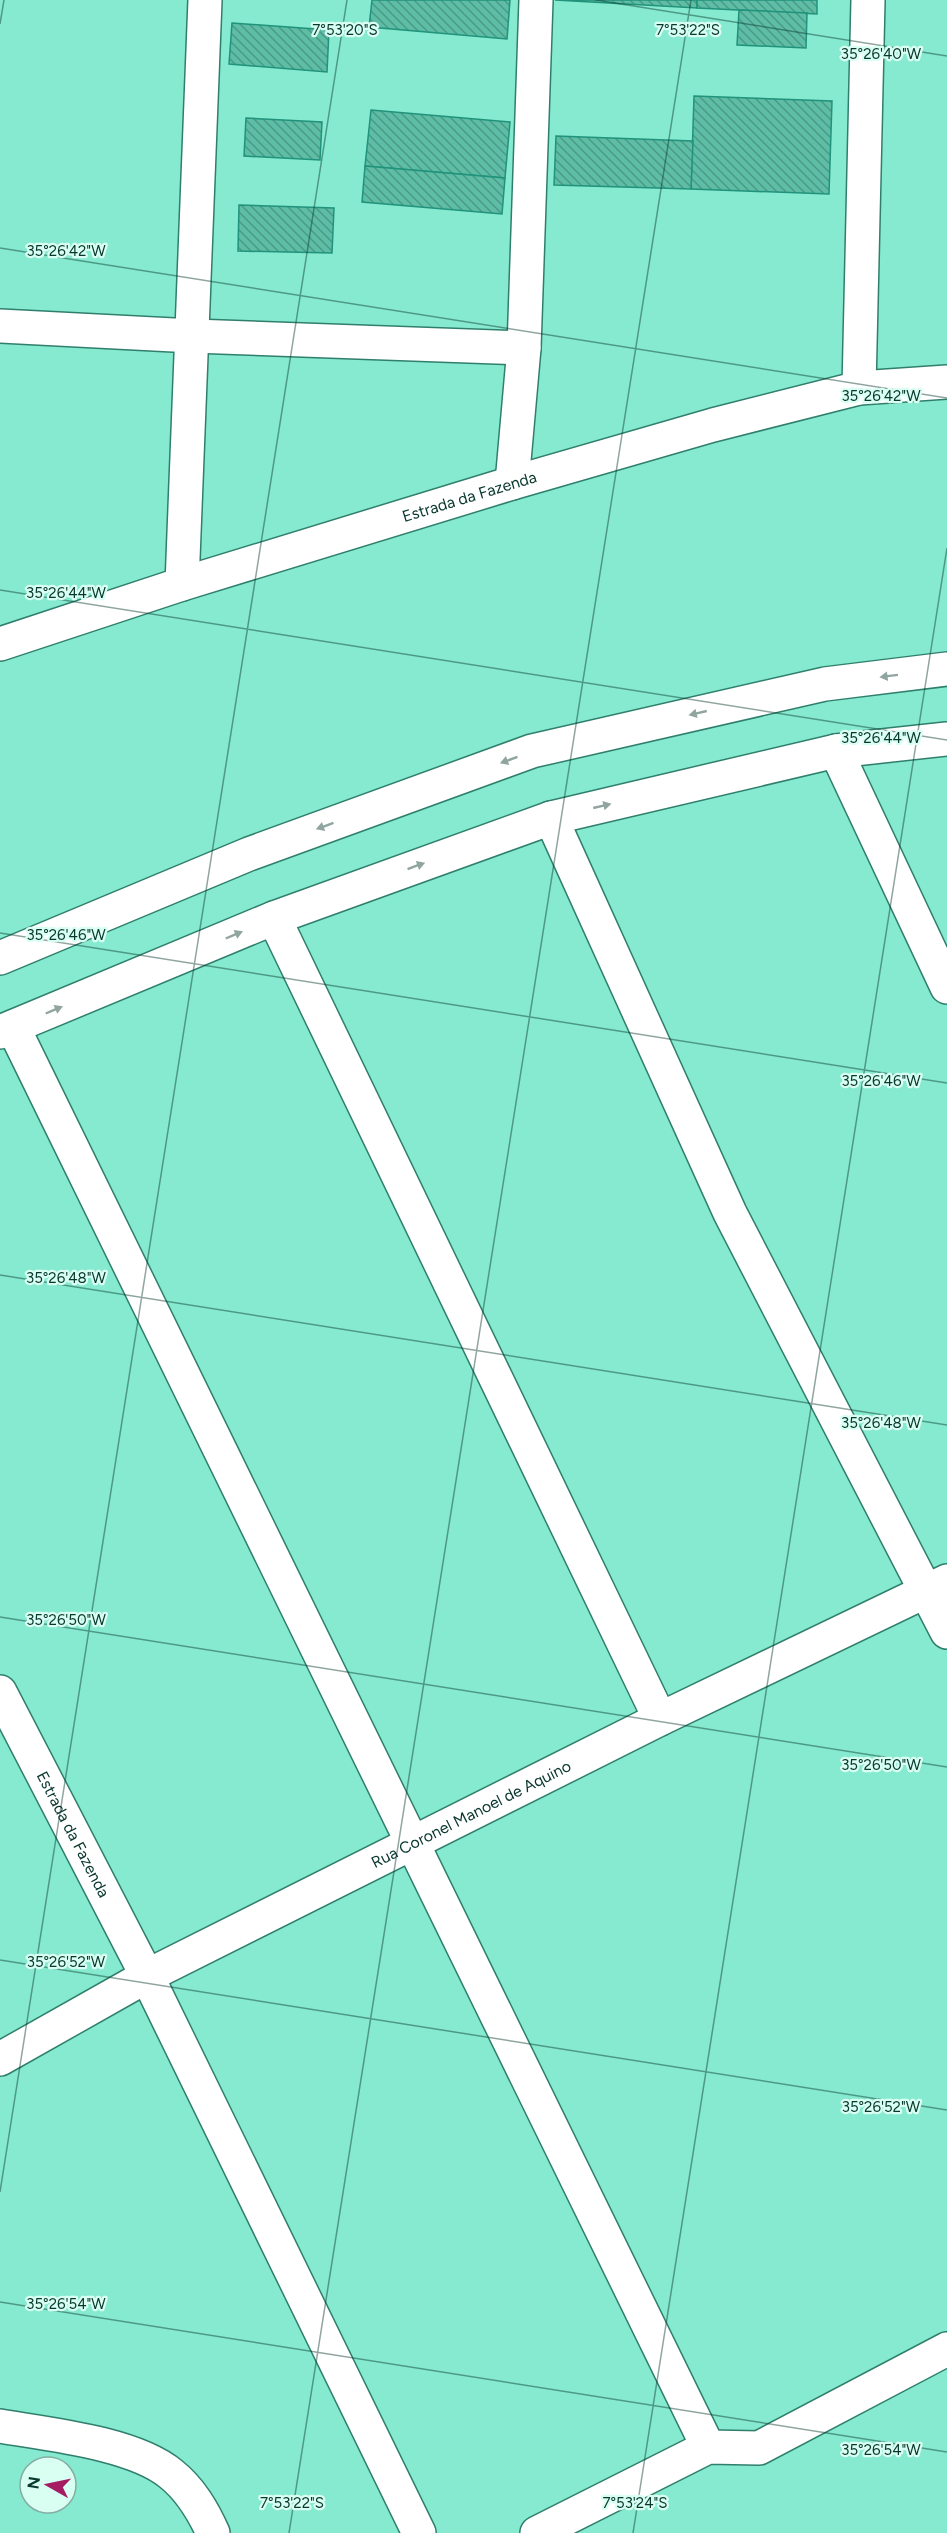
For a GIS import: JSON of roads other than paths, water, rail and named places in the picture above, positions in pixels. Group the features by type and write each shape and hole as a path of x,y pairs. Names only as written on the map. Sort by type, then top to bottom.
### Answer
{"street":[{"path":"182,584 205,0"},
{"path":"512,483 524,348 536,0"},
{"path":"859,388 868,0"},
{"path":"0,326 193,336 524,348"},
{"name":"Estrada da Fazenda","path":"0,644 182,584 512,483 713,425 859,388 947,382"},
{"path":"0,958 249,854 532,751 825,684 947,669"},
{"path":"708,2447 413,1843 7,1030 274,918 551,818 836,751 947,739"},
{"path":"836,751 947,987"},
{"path":"551,818 730,1213 937,1586 947,1632"},
{"path":"274,918 660,1719"},
{"name":"Rua Coronel Manoel de Aquino","path":"0,2059 147,1976 660,1719 937,1586"},
{"name":"Estrada da Fazenda","path":"0,1692 10,1735 147,1976 419,2533"},
{"path":"537,2533 708,2447 759,2448 947,2349"},
{"path":"0,2426 80,2440 125,2452 154,2463 171,2474 196,2500 213,2533"}]}
